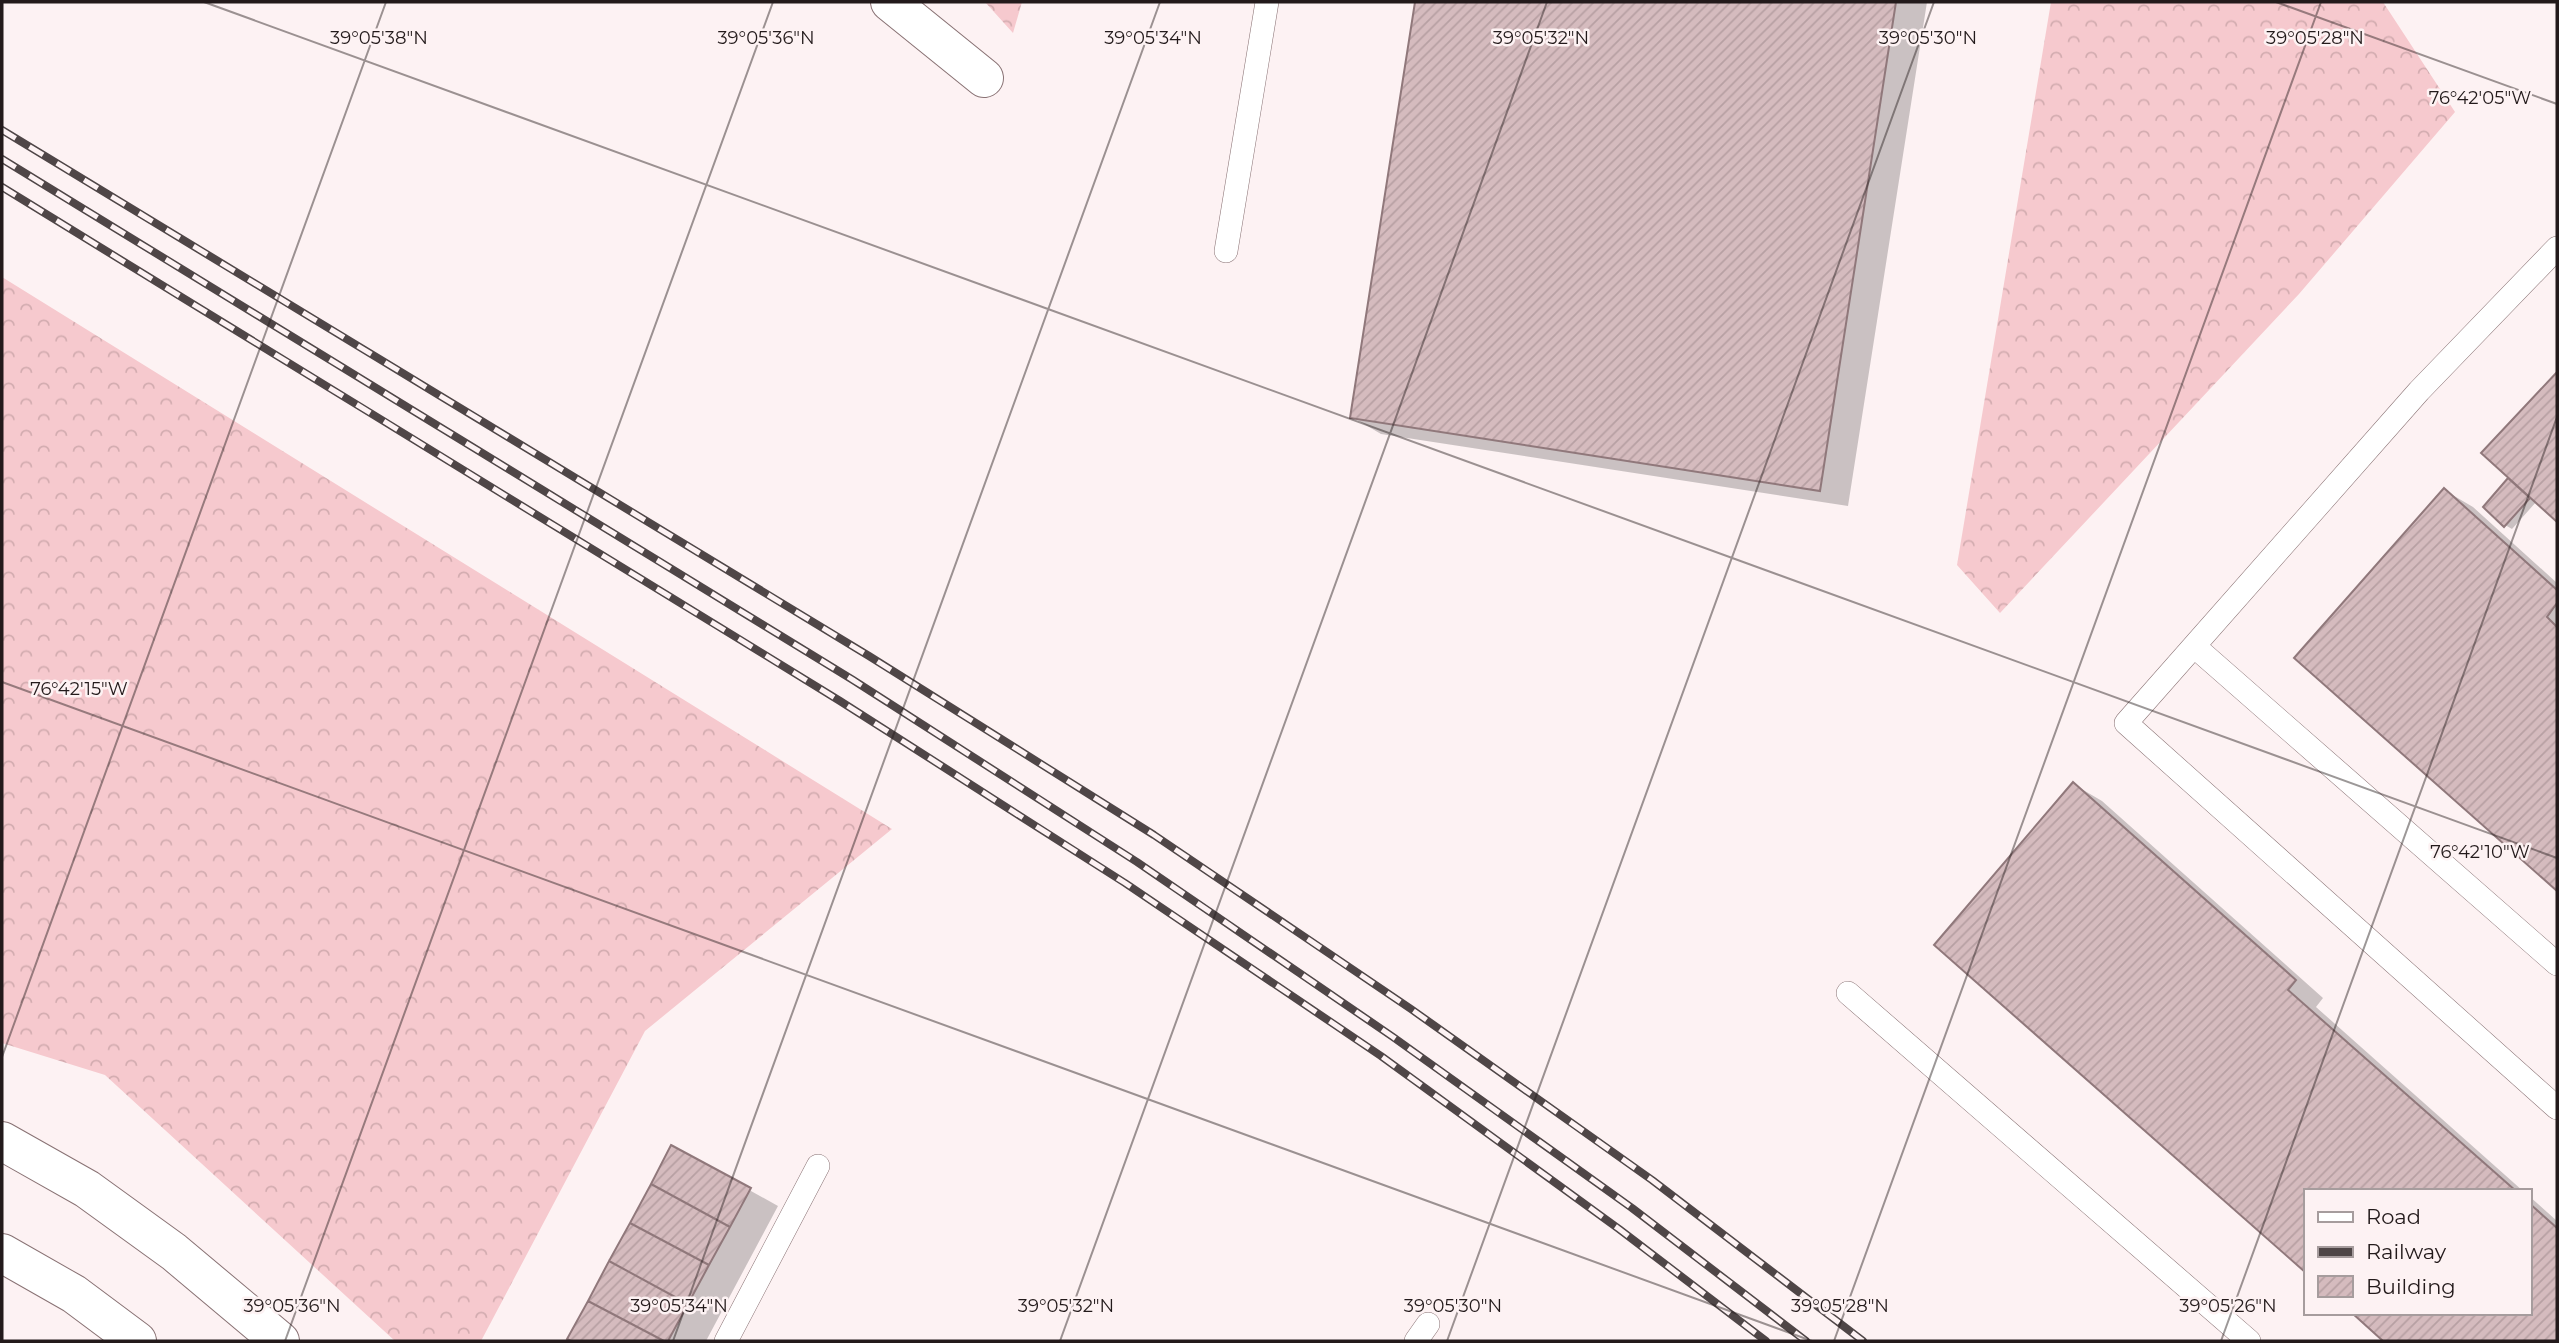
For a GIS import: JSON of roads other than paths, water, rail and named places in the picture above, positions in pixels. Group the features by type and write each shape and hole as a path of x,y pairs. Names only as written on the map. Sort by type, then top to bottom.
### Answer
{"street":[{"path":"890,2 984,78"},
{"path":"2,1141 87,1189 174,1252 280,1341"},
{"path":"2,1253 74,1294 137,1341"}],"lane":[{"path":"1226,251 1266,2"},
{"path":"2557,248 2419,391 2126,723 2557,1108"},
{"path":"2194,646 2557,964"},
{"path":"1848,993 2249,1341"},
{"path":"726,1341 818,1166"}],"railway":[{"path":"2,130 869,656 1154,835 1411,1009 1652,1180 1863,1341"},
{"path":"2,159 853,680 1137,862 1393,1037 1632,1208 1806,1341"},
{"path":"2,187 840,701 1125,883 1381,1056 1619,1229 1766,1341"}]}
